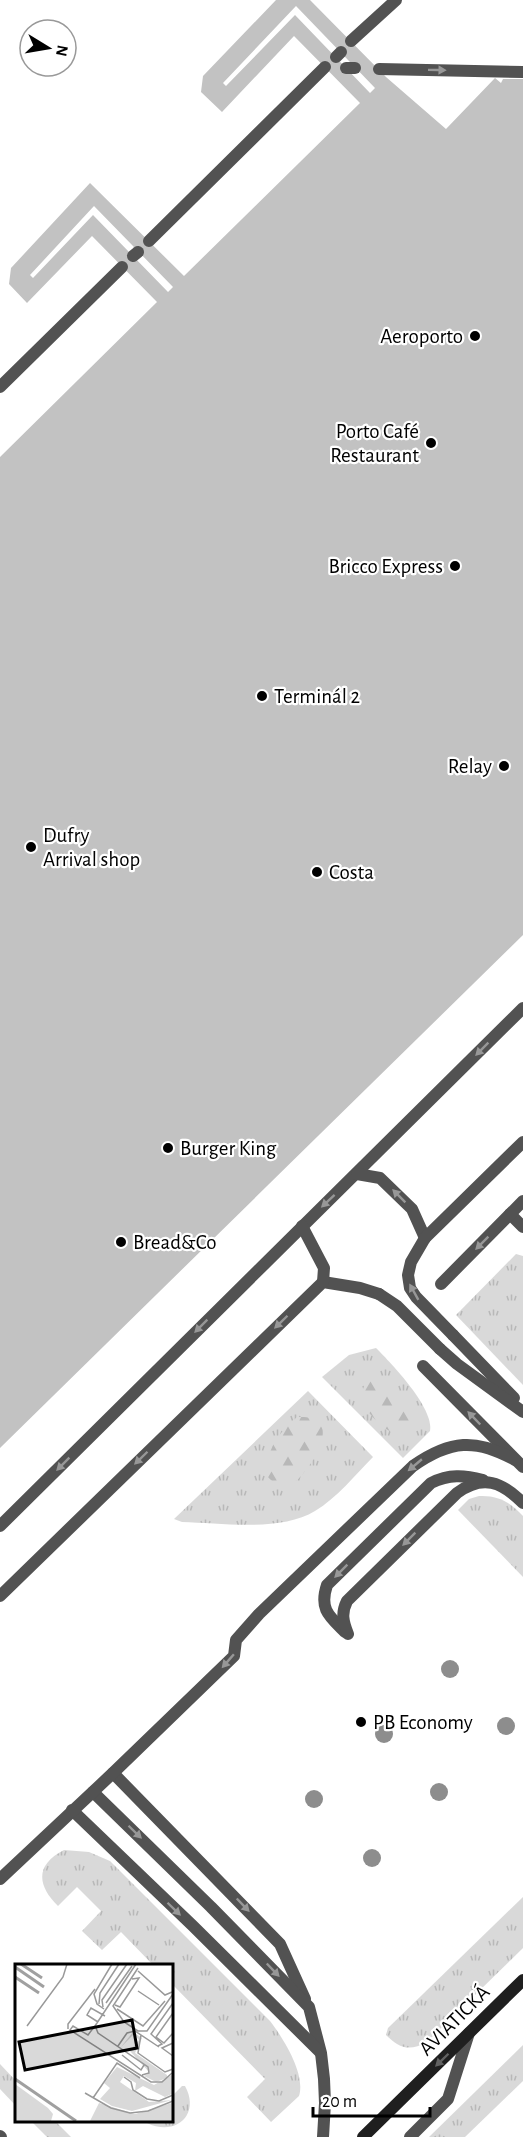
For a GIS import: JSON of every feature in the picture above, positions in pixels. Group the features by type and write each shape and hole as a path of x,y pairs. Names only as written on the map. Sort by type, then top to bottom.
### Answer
{"main road":[{"name":"AVIATICKÁ","path":"363,2137 523,1980"}],"lane":[{"path":"351,41 396,0"},
{"path":"148,241 325,67"},
{"path":"379,69 523,72"},
{"path":"0,387 122,267"},
{"path":"0,1526 523,1008"},
{"path":"523,1142 426,1238 411,1262 408,1275 410,1288 416,1297 523,1407"},
{"path":"357,1174 380,1178 412,1209 426,1238"},
{"path":"441,1284 523,1202"},
{"path":"510,1214 523,1227"},
{"path":"0,1596 323,1282 324,1268 302,1226"},
{"path":"323,1282 379,1293 397,1305 457,1364 523,1412"},
{"path":"423,1366 519,1463"},
{"path":"0,1879 234,1656 236,1640 259,1614 413,1466 441,1449 454,1445 481,1446 502,1452 519,1463"},
{"path":"488,1481 465,1486 457,1492 348,1601 343,1609 342,1618 348,1634 326,1612 324,1604 327,1585 430,1483 449,1476 460,1475 488,1481 505,1487 523,1503"},
{"path":"113,1773 280,1944 309,2007 321,2053 325,2103 323,2137"},
{"path":"93,1792 309,2007"},
{"path":"72,1810 321,2053"},
{"path":"410,2137 448,2098 469,2033"}],"green space":[{"path":"516,1254 523,1256 523,1385 456,1315"},
{"path":"376,1348 392,1364 419,1399 429,1421 430,1431 403,1458 322,1377 349,1355"},
{"path":"375,1376 386,1378 412,1410 412,1419 406,1429 391,1432 380,1425 362,1405 366,1381"},
{"path":"308,1391 373,1457 338,1493 315,1511 286,1522 251,1525 182,1522 174,1519"},
{"path":"297,1417 317,1420 321,1425 323,1431 320,1447 297,1480 286,1486 280,1485 267,1476 271,1450 283,1430"},
{"path":"479,1496 503,1500 523,1516 523,1577 458,1510 469,1499"},
{"path":"64,1850 89,1852 110,1861 270,2021 292,2057 300,2087 299,2096 271,2122 247,2097 265,2079 172,1984 172,1964 152,1964 121,1932 102,1950 82,1931 101,1911 77,1887 58,1906 51,1898 42,1876 48,1862"},
{"path":"523,1897 523,1948 427,2042 410,2048 400,2046 386,2035 388,2028"},
{"path":"523,2045 523,2081 465,2137 429,2137"},
{"path":"0,2064 15,2080 15,2105 0,2089"},
{"path":"182,2086 185,2086 190,2106 182,2121 167,2127 157,2127 147,2123 172,2122 172,2096"},
{"path":"32,2122 56,2122 71,2137 47,2137"}],"building":[{"name":"Terminál 2","path":"276,0 310,0 386,77 446,129 495,78 501,83 503,79 523,79 523,935 0,1448 0,457 157,302 92,236 27,303 9,284 11,268 90,183 184,276 360,103 294,36 222,112 201,92 203,76","holes":["296,6 375,88 370,93 295,15 226,86 223,83","94,206 173,287 168,292 93,215 33,278 30,275"]}],"place":[{"name":"Aeroporto","path":"475,336"},
{"name":"Porto Café Restaurant","path":"431,443"},
{"name":"Bricco Express","path":"455,566"},
{"name":"Terminál 2","path":"262,696"},
{"name":"Relay","path":"504,766"},
{"name":"Dufry Arrival shop","path":"31,847"},
{"name":"Costa","path":"317,872"},
{"name":"Burger King","path":"168,1148"},
{"name":"Bread&Co","path":"121,1242"},
{"name":"PB Economy","path":"361,1722"}]}
